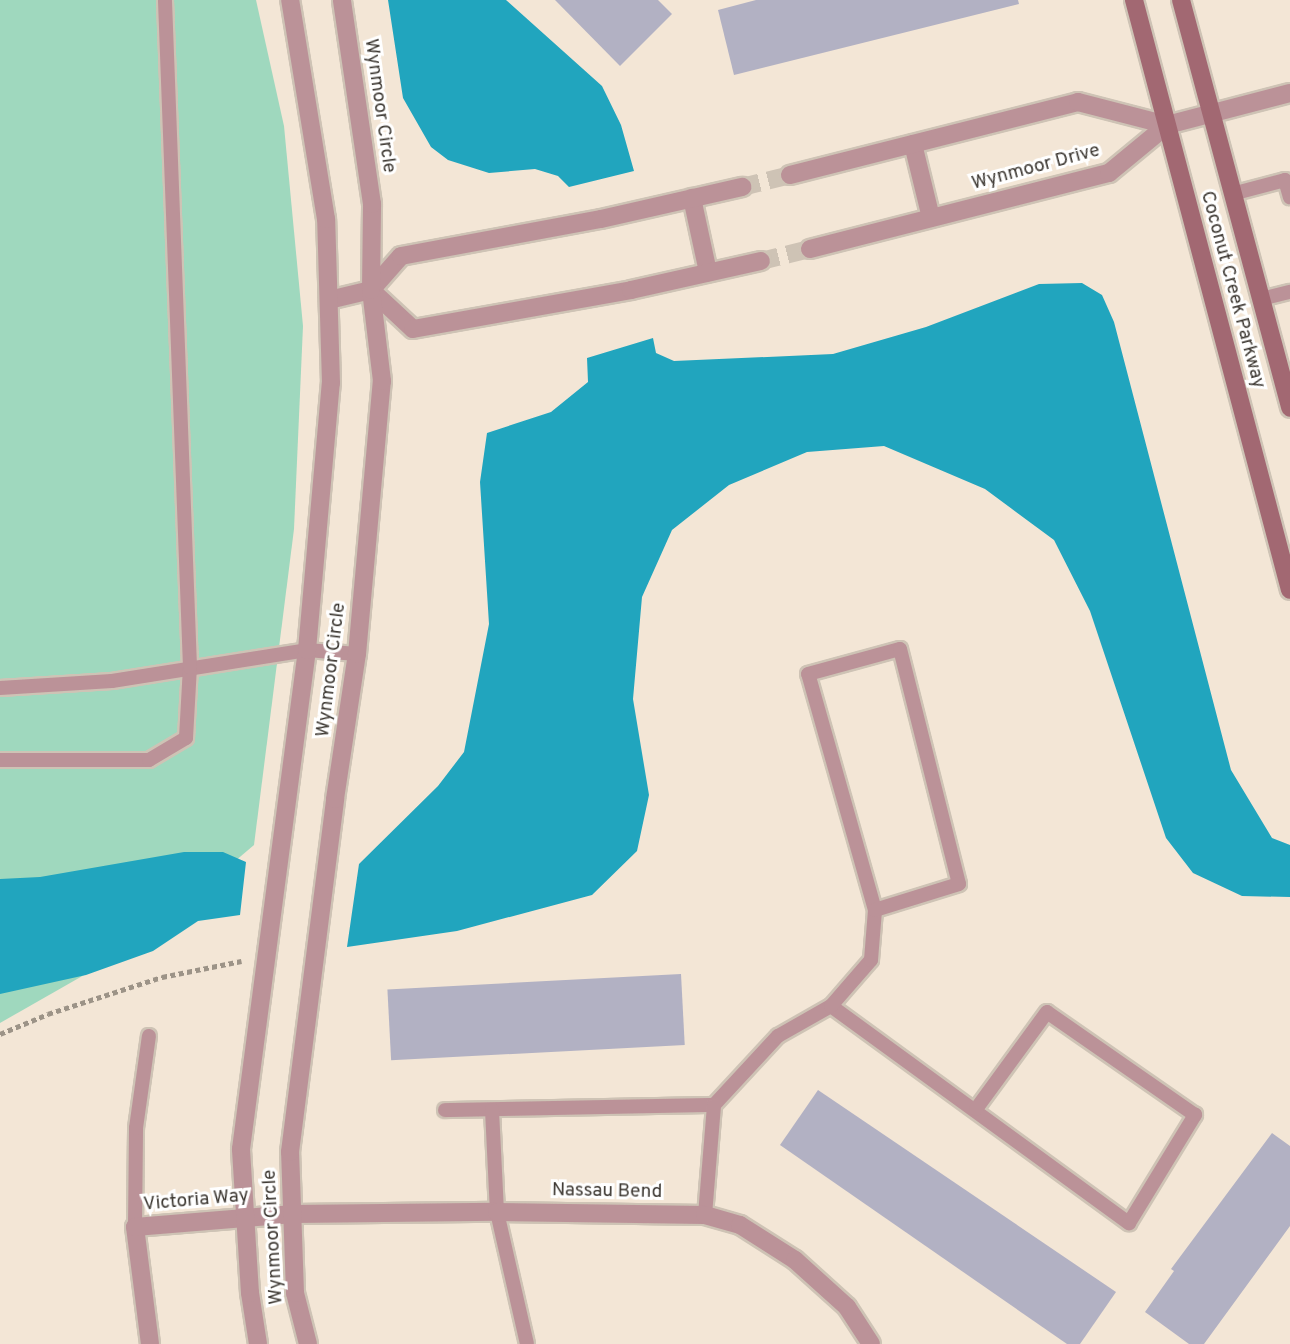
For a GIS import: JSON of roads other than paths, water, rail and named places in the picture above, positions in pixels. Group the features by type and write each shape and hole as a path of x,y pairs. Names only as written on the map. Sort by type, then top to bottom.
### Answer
{"main road":[{"name":"Coconut Creek Parkway","path":"1134,0 1290,590"},
{"name":"Coconut Creek Parkway","path":"1181,0 1290,408"}],"street":[{"name":"Wynmoor Circle","path":"258,1344 244,1218 242,1149 307,650 331,383 326,219 290,0"},
{"name":"Wynmoor Circle","path":"308,1344 295,1293 290,1152 335,799 357,654 382,381 371,290 372,204 342,0"},
{"path":"790,175 1079,102 1167,125 1290,93"},
{"name":"Wynmoor Drive","path":"810,249 1109,173 1167,125"},
{"path":"913,144 931,218"},
{"path":"329,300 371,290 401,256 742,187"},
{"path":"692,198 708,272"},
{"path":"371,290 413,329 631,290 761,261"},
{"name":"Nassau Bend","path":"293,1214 498,1212 705,1215 740,1225 794,1260 847,1307 871,1344"},
{"name":"Victoria Way","path":"150,1344 135,1227 293,1214"}],"lane":[{"path":"0,760 149,760 186,738 190,667 165,0"},
{"path":"1232,194 1288,179 1290,197"},
{"path":"1261,299 1290,292"},
{"path":"705,1215 714,1105 778,1036 831,1006 871,960 874,910 808,674 900,649 959,884 874,910"},
{"path":"0,688 112,681 307,650 357,654"},
{"path":"831,1006 1129,1223 1195,1115 1047,1012 976,1109"},
{"path":"135,1227 136,1128 149,1037"},
{"path":"445,1110 714,1105"},
{"path":"492,1110 498,1212 527,1344"}],"water":[{"path":"388,0 506,0 602,86 621,125 634,171 569,187 558,176 535,169 489,173 448,160 431,147 403,98"},
{"path":"1082,283 1102,295 1114,322 1231,770 1272,838 1290,845 1290,897 1242,896 1193,873 1166,838 1090,611 1054,540 985,489 884,446 807,452 729,485 672,530 642,597 633,699 649,795 637,851 592,895 457,931 347,947 359,864 438,786 464,752 489,624 480,482 487,433 551,412 588,382 587,358 653,338 656,353 674,361 833,354 926,327 1039,284"},
{"path":"184,852 223,852 246,862 240,915 198,921 153,951 86,975 0,994 0,879 40,877"}],"tunnel":[{"path":"742,187 790,175"},
{"path":"761,261 810,249"}]}
